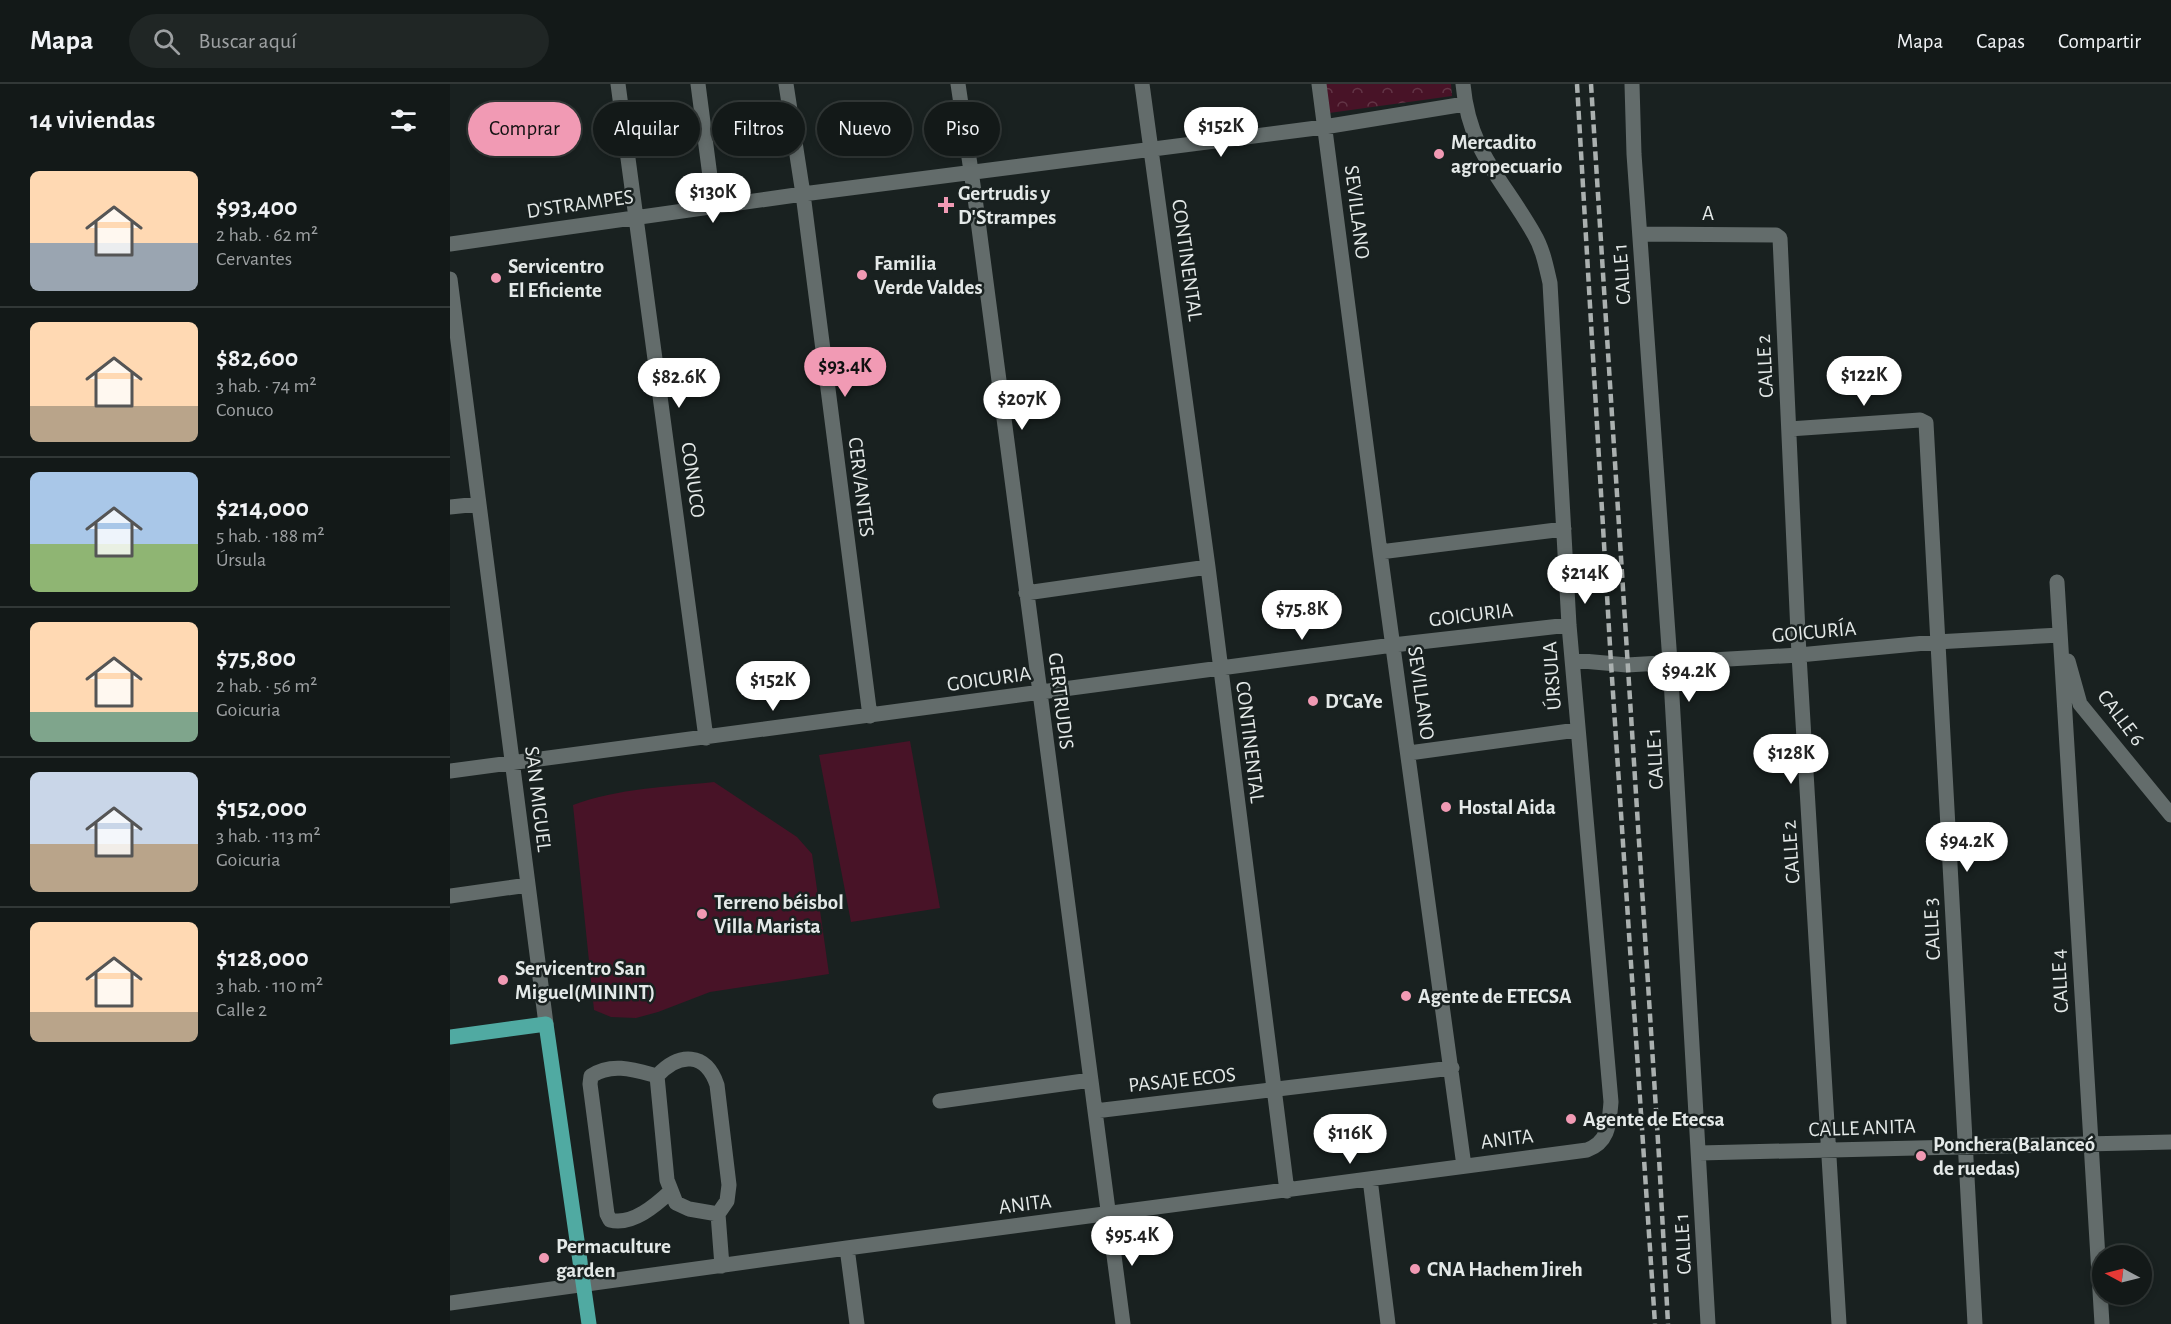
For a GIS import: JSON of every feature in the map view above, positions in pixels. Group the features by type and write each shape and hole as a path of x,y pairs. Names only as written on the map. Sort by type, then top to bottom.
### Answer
{"main road":[{"path":"450,1037 546,1024"},
{"name":"SAN MIGUEL","path":"546,1024 589,1324"}],"street":[{"name":"CONUCO","path":"618,84 706,738"},
{"path":"698,84 714,207"},
{"name":"CERVANTES","path":"786,84 803,194 870,716"},
{"name":"GERTRUDIS","path":"958,84 1123,1324"},
{"name":"CONTINENTAL","path":"1142,84 1208,567 1287,1191"},
{"name":"SEVILLANO","path":"1319,84 1464,1166"},
{"name":"ÚRSULA","path":"1462,84 1470,125 1484,157 1535,235 1544,257 1550,283 1569,625 1611,1102 1609,1127 1603,1140"},
{"name":"CALLE 1","path":"1632,84 1640,234 1670,662 1708,1324"},
{"name":"D'STRAMPES","path":"450,244 803,194 1151,151 1324,127 1465,104"},
{"name":"A","path":"1640,234 1776,235"},
{"name":"CALLE 2","path":"1776,235 1779,238 1799,655 1839,1324"},
{"name":"SAN MIGUEL","path":"450,279 546,1024"},
{"name":"CALLE 3","path":"1789,429 1920,420 1926,423 1936,642 1976,1324"},
{"path":"450,507 479,504"},
{"path":"1380,552 1564,529"},
{"path":"1026,593 1208,567"},
{"path":"2056,582 2060,635"},
{"name":"GOICURIA","path":"450,771 1220,670 1393,645 1569,625"},
{"name":"GOICURÍA","path":"1572,660 1627,665 1799,655 1936,642 2060,635"},
{"name":"CALLE 6","path":"2060,635 2080,704 2171,815"},
{"name":"CALLE 4","path":"2060,635 2102,1324"},
{"path":"1408,753 1577,730"},
{"path":"450,896 528,885"},
{"path":"657,1076 678,1060 691,1059 702,1062 713,1072 717,1085 729,1185 728,1201 718,1214 722,1266"},
{"path":"657,1076 618,1067 599,1071 591,1076 590,1084 607,1214 610,1220 618,1222 628,1220 646,1211 671,1191"},
{"name":"PASAJE ECOS","path":"1095,1110 1452,1068"},
{"path":"657,1076 667,1180 676,1203 689,1209 718,1214"},
{"path":"940,1101 1091,1080"},
{"name":"ANITA","path":"450,1303 1587,1150 1596,1147 1603,1140"},
{"name":"CALLE ANITA","path":"1699,1153 2091,1142 2171,1142"},
{"path":"1370,1179 1388,1324"},
{"path":"847,1248 857,1324"}],"green space":[{"path":"1325,84 1451,84 1452,96 1329,113"},
{"path":"910,741 940,908 851,922 819,755"},
{"name":"Terreno béisbol Villa Marista","path":"714,782 797,837 812,854 829,974 710,992 636,1018 611,1017 594,1010 573,805 625,792"}],"railway":[{"path":"1577,84 1611,663 1655,1324"},
{"path":"1591,84 1668,1324"}],"place":[{"name":"Mercadito agropecuario","path":"1439,154"},
{"name":"Gertrudis y D'Strampes","path":"946,205"},
{"name":"Familia Verde Valdes","path":"862,275"},
{"name":"Servicentro El Eficiente","path":"496,278"},
{"name":"D’CaYe","path":"1313,701"},
{"name":"Hostal Aida","path":"1446,807"},
{"name":"Terreno béisbol Villa Marista","path":"702,914"},
{"name":"Servicentro San Miguel(MININT)","path":"503,980"},
{"name":"Agente de ETECSA","path":"1406,996"},
{"name":"Agente de Etecsa","path":"1571,1119"},
{"name":"Ponchera(Balanceó de ruedas)","path":"1921,1156"},
{"name":"Permaculture garden","path":"544,1258"},
{"name":"CNA Hachem Jireh","path":"1415,1269"}]}
